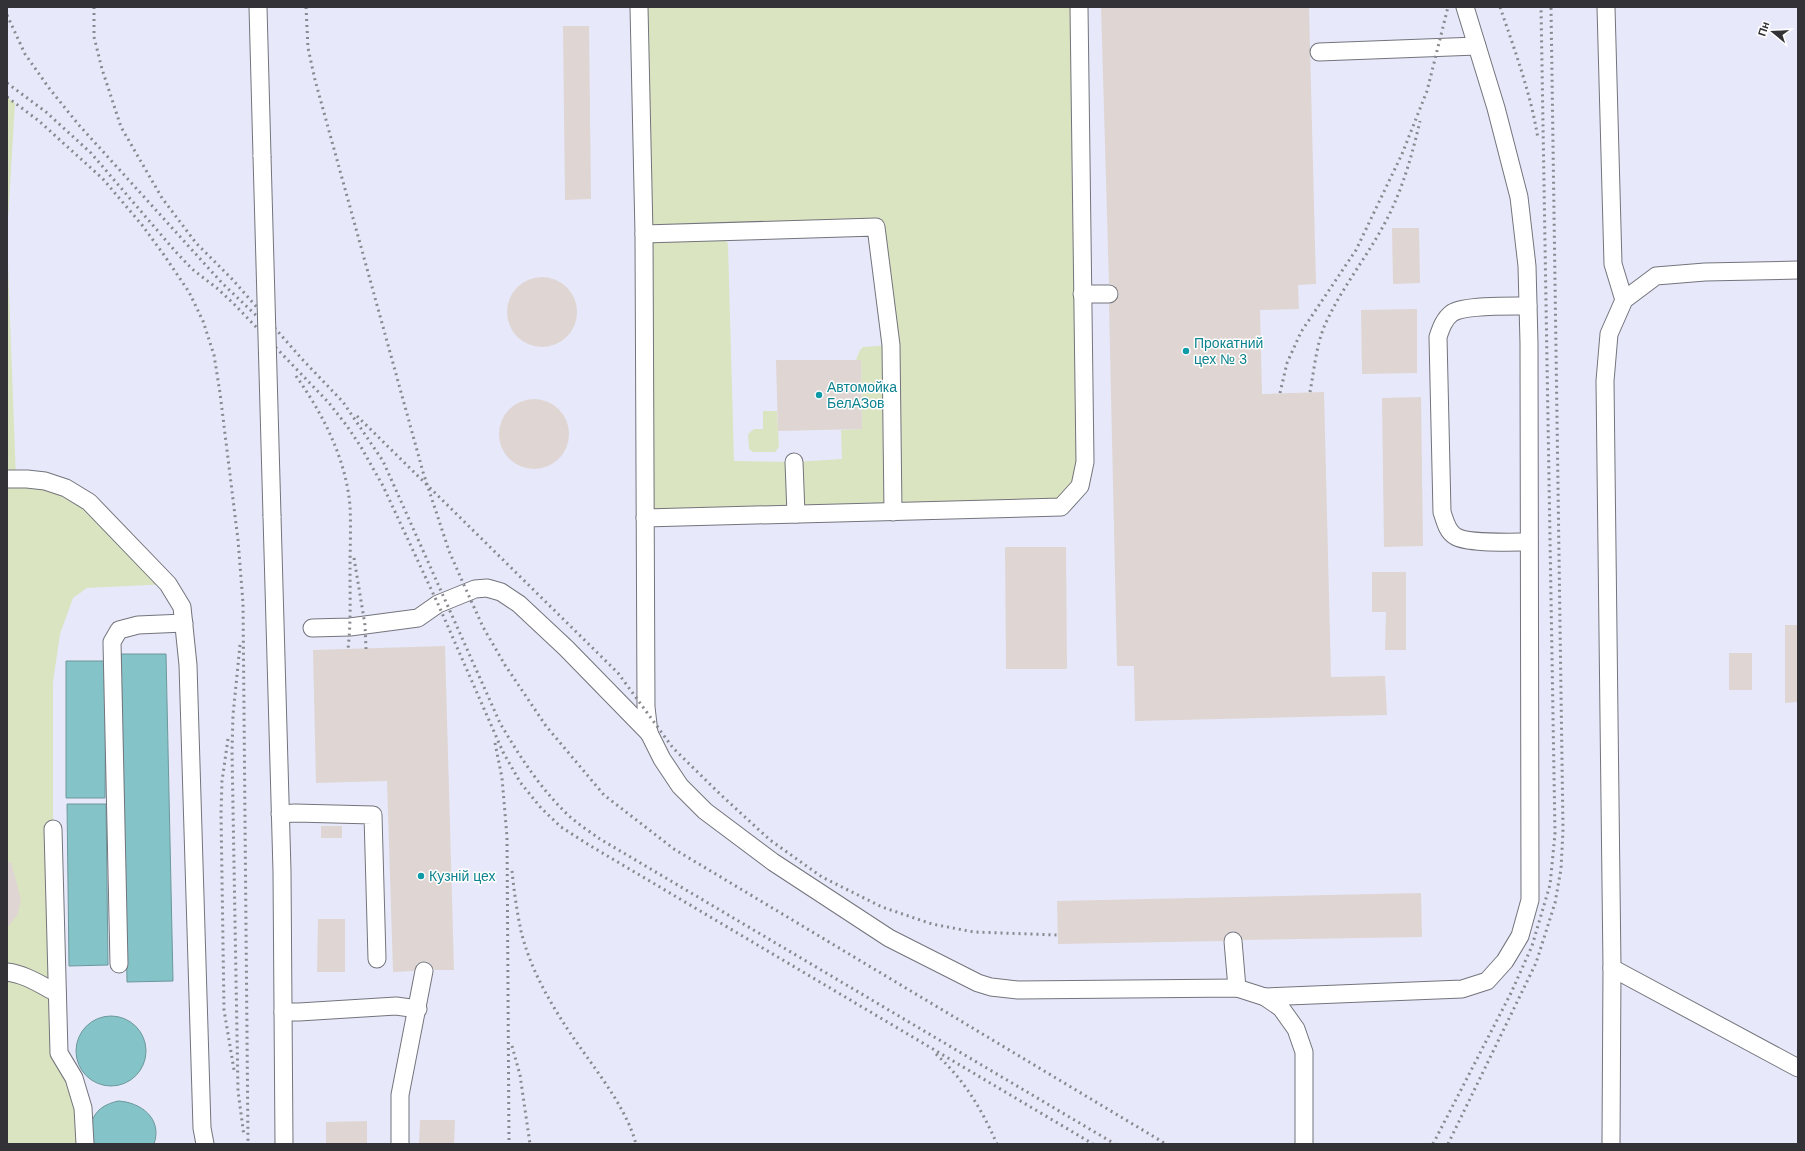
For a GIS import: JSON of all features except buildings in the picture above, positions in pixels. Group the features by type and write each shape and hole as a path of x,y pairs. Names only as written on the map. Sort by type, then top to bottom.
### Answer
{"street":[{"path":"258,7 280,814 284,1144"},
{"path":"639,7 644,234 646,707 649,733"},
{"path":"646,518 1061,507 1080,486 1085,462 1079,7"},
{"path":"1265,997 1462,988 1487,981 1505,961 1520,936 1530,900 1527,266 1519,197 1496,108 1465,7"},
{"path":"1606,7 1613,264 1624,300"},
{"path":"1319,52 1477,46"},
{"path":"644,234 876,227 891,345 893,512"},
{"path":"1611,1144 1612,968 1605,381 1609,334 1624,300 1656,276 1705,272 1798,270"},
{"path":"1082,294 1109,294"},
{"path":"1528,306 1468,309 1453,313 1444,322 1438,337 1442,512 1446,526 1455,537 1472,541 1528,542"},
{"path":"794,462 796,514"},
{"path":"7,479 45,481 66,488 89,502 168,584 182,607 188,664 202,1128 205,1144"},
{"path":"312,628 350,627 418,618 438,604 475,589 487,588 501,592 520,604 566,648 649,733 662,759 680,786 705,811 773,862 889,938 972,981 991,987 1018,990 1237,988 1265,997 1281,1008 1296,1029 1304,1052 1304,1144"},
{"path":"118,964 112,642 119,630 138,625 184,623"},
{"path":"280,814 373,815 377,959"},
{"path":"53,829 59,1053 74,1078 83,1108 85,1144"},
{"path":"1233,941 1237,988"},
{"path":"1612,968 1798,1068"},
{"path":"400,1144 400,1095 424,971"},
{"path":"7,972 32,980 57,993"},
{"path":"283,1012 396,1006 418,1008"}],"shaded area":[{"path":"7,7 1798,7 1798,1144 7,1144"}],"green space":[{"path":"639,7 1077,7 1085,462 1061,507 645,518","holes":["876,227 891,345 863,347 860,350 856,360 861,360 862,429 841,430 842,459 794,462 734,461 728,244 725,239"]},
{"path":"7,97 15,103 7,237"},
{"path":"7,237 16,479 66,488 168,584 87,588 73,598 60,634 53,682 53,829 57,1009 85,1144 7,1144"},
{"path":"763,411 777,411 779,447 775,452 753,452 749,449 748,434 754,429 763,429"}],"water":[{"path":"121,654 166,654 173,981 127,982"},
{"path":"66,661 106,661 105,798 66,798"},
{"path":"67,804 106,804 108,965 69,966"},
{"path":"111,1016 130,1022 140,1032 146,1051 140,1070 130,1080 111,1086 92,1080 82,1070 76,1051 82,1032 92,1022"},
{"path":"118,1101 134,1104 148,1113 155,1126 156,1135 154,1144 90,1144 90,1128 94,1116 103,1107"}],"railway":[{"path":"94,7 94,37 102,69 121,127 162,198 196,243 233,280 301,358 343,402 383,461 500,723 531,772 548,794 572,818 600,839 1115,1144"},
{"path":"306,7 308,48 315,80 423,472 449,551 483,627 505,665 546,726 604,795 674,849 1166,1144"},
{"path":"1280,393 1287,363 1301,332 1356,250 1402,154 1427,91 1448,7"},
{"path":"1500,7 1527,89 1538,139"},
{"path":"1433,1144 1511,993 1532,946 1550,885 1555,834 1541,7"},
{"path":"1448,1144 1536,963 1555,903 1561,869 1563,830 1551,7"},
{"path":"7,15 25,54 49,88 78,124 222,283 262,321"},
{"path":"7,83 46,112 91,153 175,251 192,269 218,289 235,305 329,403 347,426 361,447 383,486 438,604 503,752 520,782 541,808 561,827 589,845 1093,1144"},
{"path":"7,97 39,121 103,179 142,225 189,292 203,321 214,355 238,540 243,603 248,1144"},
{"path":"1310,392 1317,351 1324,327 1338,299 1380,233 1393,207 1414,146 1420,121"},
{"path":"296,376 324,421 332,438 344,471 348,488 350,506 350,620 348,649"},
{"path":"357,416 618,673 673,748 770,840 822,877 882,907 932,924 974,932 1058,935"},
{"path":"354,558 365,625 366,649"},
{"path":"240,645 233,715 232,750 238,1091 244,1136"},
{"path":"228,739 222,781 221,813 224,1010 234,1070"},
{"path":"495,743 502,778 507,837 509,1144"},
{"path":"512,871 521,931 528,955 538,978 563,1022 604,1081 623,1112 631,1128 636,1144"},
{"path":"512,1046 520,1075 530,1144"},
{"path":"936,1054 956,1074 964,1085 985,1119 997,1144"}],"place":[{"name":"Прокатний цех № 3","path":"1186,351"},
{"name":"Автомойка БелАЗов","path":"819,395"},
{"name":"Кузній цех","path":"421,876"}]}
